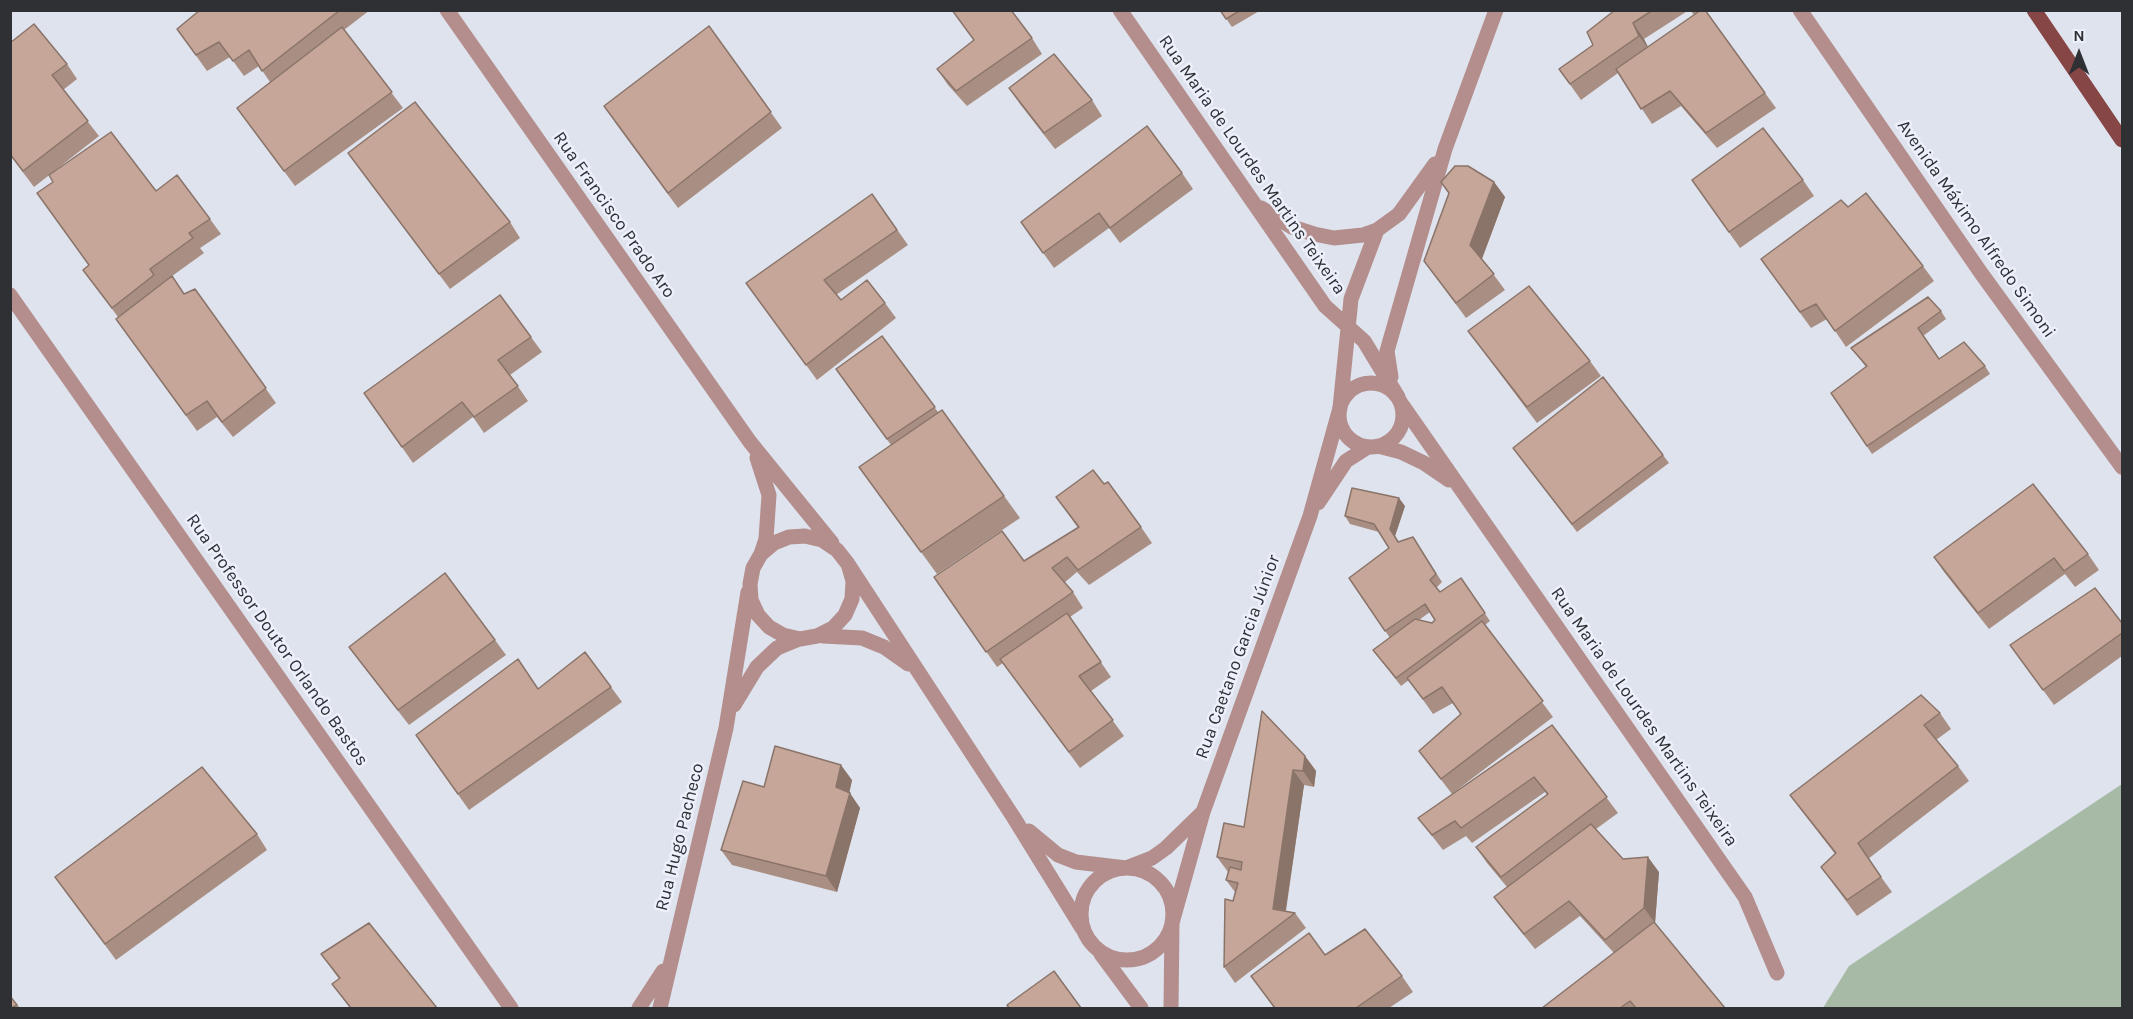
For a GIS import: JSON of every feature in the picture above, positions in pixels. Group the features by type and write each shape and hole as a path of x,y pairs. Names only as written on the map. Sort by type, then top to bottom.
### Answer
{"main road":[{"path":"2034,10 2122,140"}],"street":[{"name":"Rua Francisco Prado Aro","path":"447,10 750,441 837,550"},
{"name":"Rua Maria de Lourdes Martins Teixeira","path":"1120,10 1325,306 1364,341 1400,401 1745,897 1777,973"},
{"path":"1400,401 1382,385 1361,385 1351,390 1340,408 1342,429 1358,444 1373,447 1396,436 1402,427 1400,401 1387,351 1444,148 1496,10"},
{"name":"Avenida Máximo Alfredo Simoni","path":"1800,10 1982,273 2122,467"},
{"path":"1253,203 1292,227 1314,234 1348,238 1377,230 1399,214 1419,190 1444,148"},
{"name":"Rua Caetano Garcia Júnior","path":"1172,923 1203,812 1310,516 1340,408 1351,299 1377,230"},
{"name":"Rua Professor Doutor Orlando Bastos","path":"10,295 511,1008"},
{"name":"Rua Francisco Prado Aro","path":"750,441 764,474 769,495 766,539 761,554"},
{"name":"Rua Maria de Lourdes Martins Teixeira","path":"1373,447 1401,452 1424,463 1463,492"},
{"name":"Rua Caetano Garcia Júnior","path":"1310,516 1346,461 1373,447"},
{"path":"919,675 906,661 884,647 861,638 818,636 800,639 783,635 769,627 758,615 751,600 750,584 753,568 761,554 774,543 797,536 822,540 837,550 1014,818 1089,942 1100,952 1141,1008"},
{"path":"818,636 833,628 845,615 852,599 853,581 848,564"},
{"name":"Rua Hugo Pacheco","path":"660,1008 726,728 750,584"},
{"name":"Rua Hugo Pacheco","path":"726,728 736,700 757,667 777,648 800,639"},
{"name":"Rua Caetano Garcia Júnior","path":"1126,868 1152,858 1166,848 1203,812"},
{"path":"1014,818 1058,855 1076,862 1126,868 1149,874 1158,881 1171,900 1171,1008"},
{"path":"1082,928 1082,900 1089,888 1099,877 1112,870 1126,868"},
{"path":"1100,952 1121,960 1143,957 1162,944 1172,923"},
{"name":"Rua Hugo Pacheco","path":"640,1008 672,955"}],"green space":[{"path":"2122,784 2122,1008 1823,1008 1849,966"}],"building":[{"path":"200,10 340,10 262,71 249,50 233,61 219,42 196,55 177,29"},
{"path":"952,10 1011,10 1032,38 956,91 937,69 974,40"},
{"path":"1220,10 1241,10 1226,19"},
{"path":"1615,10 1653,10 1633,23 1639,36 1570,84 1559,69 1593,45 1587,32"},
{"path":"1701,10 1705,10 1765,93 1706,133 1670,91 1641,109 1616,69"},
{"path":"34,24 67,64 52,75 88,121 23,171 10,154 10,43"},
{"path":"709,26 771,112 668,193 604,106"},
{"path":"342,27 392,92 284,171 237,108"},
{"path":"1054,54 1092,100 1044,133 1009,88"},
{"path":"415,102 510,222 439,274 348,153"},
{"path":"1147,126 1182,173 1110,228 1099,213 1043,253 1021,222"},
{"path":"1763,128 1803,180 1729,232 1692,180"},
{"path":"111,132 156,191 177,175 210,219 189,233 193,238 150,269 154,275 112,308 83,270 89,265 37,193 53,182 49,175"},
{"path":"1455,166 1468,166 1494,182 1470,245 1494,274 1456,303 1424,261 1449,193 1441,182"},
{"path":"1866,193 1923,266 1835,331 1816,304 1800,312 1761,259 1841,200 1848,207"},
{"path":"872,194 897,230 824,280 841,300 867,280 885,303 806,365 746,283"},
{"path":"172,276 184,294 195,289 266,388 222,422 207,401 186,415 116,319"},
{"path":"1529,286 1590,361 1527,407 1468,331"},
{"path":"500,295 531,337 498,360 518,386 474,417 462,402 402,447 364,393"},
{"path":"1928,297 1941,311 1918,328 1939,359 1964,342 1985,366 1867,446 1831,393 1867,366 1851,348"},
{"path":"882,336 935,407 887,439 836,369"},
{"path":"1603,377 1663,455 1572,524 1513,448"},
{"path":"942,410 1004,496 921,552 859,467"},
{"path":"1093,470 1104,484 1108,482 1141,527 1078,570 1067,557 1052,568 1073,592 986,652 934,577 1002,531 1024,561 1079,527 1056,497"},
{"path":"2033,484 2088,554 2064,571 2054,558 1978,613 1934,557"},
{"path":"1352,488 1399,498 1390,529 1398,542 1413,537 1436,574 1430,580 1440,592 1461,578 1485,613 1396,678 1373,650 1415,619 1432,623 1435,620 1425,604 1385,631 1349,578 1389,548 1374,524 1345,516"},
{"path":"445,573 495,640 398,710 349,647"},
{"path":"2095,588 2122,623 2122,633 2043,690 2010,645"},
{"path":"1067,613 1101,662 1079,676 1113,720 1069,752 1000,659"},
{"path":"1482,621 1543,701 1441,779 1419,751 1461,714 1442,687 1423,699 1407,678"},
{"path":"585,652 611,687 458,794 416,735 518,659 538,689"},
{"path":"1921,695 1940,713 1924,725 1958,766 1858,843 1881,877 1847,900 1821,867 1836,853 1790,795"},
{"path":"1262,711 1305,756 1303,771 1293,770 1273,909 1295,913 1224,967 1225,899 1233,901 1238,883 1226,880 1230,867 1241,870 1242,862 1217,857 1224,823 1244,827"},
{"path":"1552,725 1607,797 1501,877 1476,847 1548,794 1534,777 1461,828 1455,821 1432,835 1418,818"},
{"path":"775,746 841,765 836,787 850,793 826,876 721,850 743,781 764,787"},
{"path":"202,767 257,834 105,944 55,877"},
{"path":"1591,824 1623,859 1648,857 1644,908 1605,940 1569,901 1524,934 1494,897"},
{"path":"1654,922 1725,1008 1636,1008 1630,1001 1620,1008 1542,1008"},
{"path":"369,923 437,1008 351,1008 332,984 340,978 321,954"},
{"path":"1365,929 1402,976 1356,1008 1275,1008 1251,976 1309,933 1325,955"},
{"path":"1054,971 1081,1008 1009,1008 1007,1005"},
{"path":"10,996 17,1005 11,1008 10,1008"}]}
